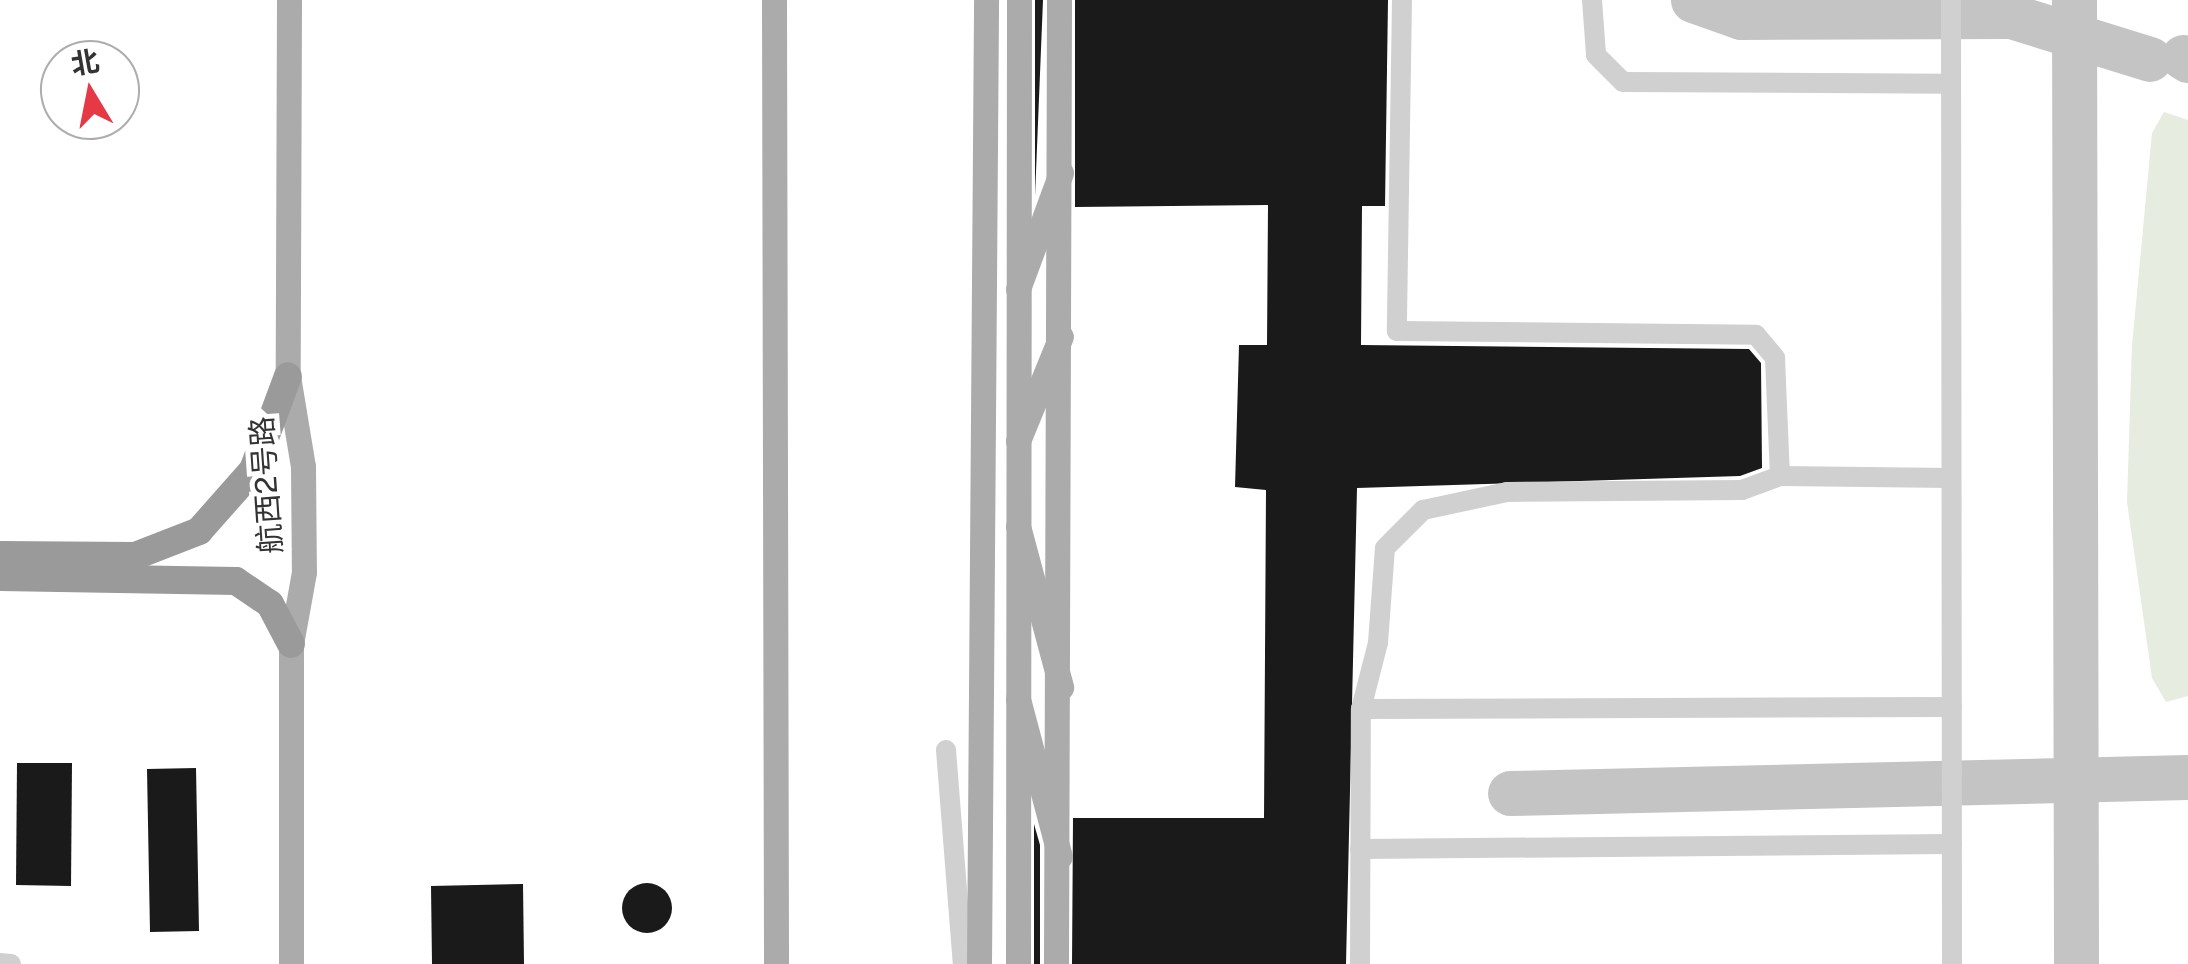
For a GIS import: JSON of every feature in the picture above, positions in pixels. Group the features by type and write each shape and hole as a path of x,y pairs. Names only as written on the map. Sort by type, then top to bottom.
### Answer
{"highway":[{"path":"0,555 136,556 199,531 253,470 288,376"},
{"path":"0,577 236,581 270,604 291,644"}],"main road":[{"name":"航西2号路","path":"289,0 288,376 304,554 291,644 291,964"},
{"path":"774,0 776,964"},
{"path":"979,964 986,0"},
{"path":"1018,0 1018,964"},
{"path":"1058,964 1060,0"},
{"path":"1058,964 1060,0"},
{"path":"1018,288 1061,174"},
{"path":"1018,441 1061,336"},
{"path":"1018,526 1061,687"},
{"path":"1018,699 1060,857"}],"street":[{"path":"1402,0 1397,330 1756,335 1775,358 1780,476"},
{"path":"1592,0 1596,55 1623,82 1951,84"},
{"path":"1951,0 1952,964"},
{"path":"1360,964 1360,708 1378,643 1385,548 1405,518 1507,492 1742,490 1780,476 1952,478"},
{"path":"1360,708 1952,707"},
{"path":"946,750 963,964"},
{"path":"950,964 955,844"},
{"path":"1360,849 1952,844"},
{"path":"0,963 11,964"}],"shaded area":[{"path":"2164,112 2188,120 2188,696 2166,702 2152,678 2127,502 2132,346 2152,133"}],"building":[{"path":"1035,0 1043,0 1035,196"},
{"path":"1075,0 1388,0 1385,206 1362,206 1361,345 1749,349 1761,363 1762,468 1740,476 1357,488 1346,964 1072,964 1073,818 1264,818 1266,490 1235,487 1239,345 1267,345 1268,205 1075,207"},
{"path":"17,763 72,763 71,886 16,885"},
{"path":"196,768 199,931 150,932 147,769"},
{"path":"1034,824 1040,845 1040,964 1034,964"},
{"path":"647,883 664,891 672,908 664,925 647,933 630,925 622,908 630,891"},
{"path":"523,884 524,964 432,964 431,886"}],"taxiway":[{"path":"1693,0 1741,17 2011,16 2150,59"},
{"path":"2074,0 2076,964"},
{"path":"2183,57 2188,60"},
{"path":"1510,793 2188,777"}]}
